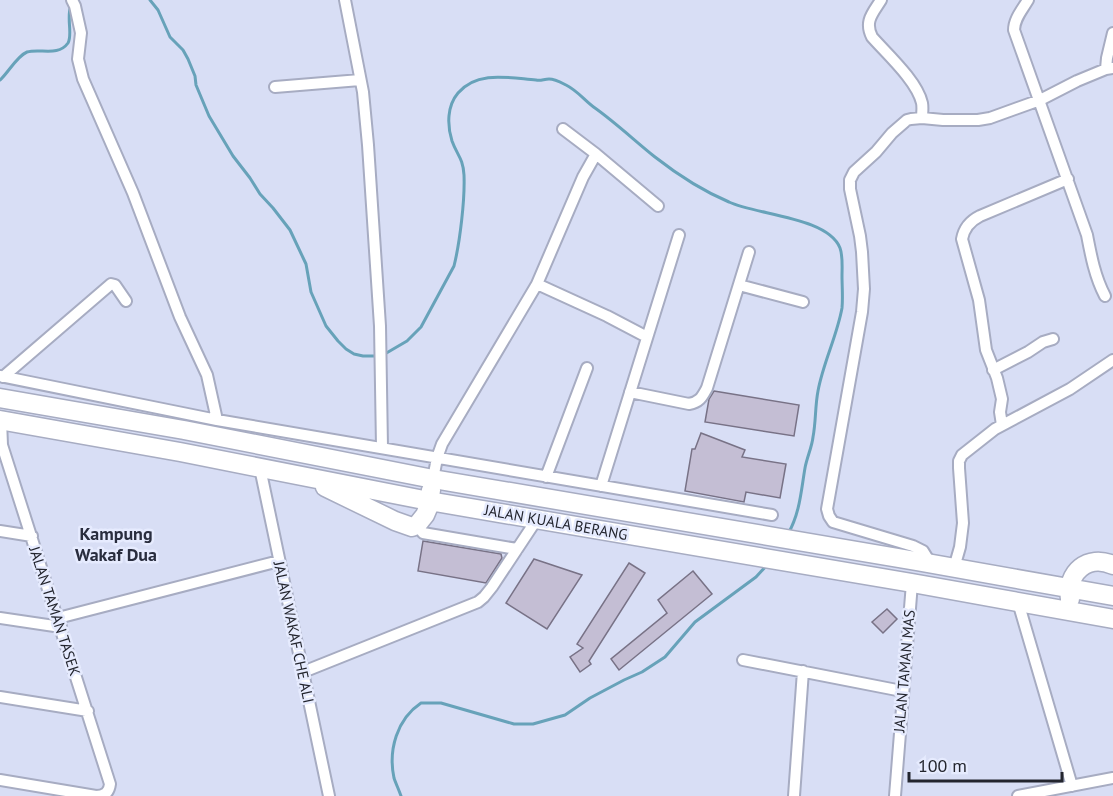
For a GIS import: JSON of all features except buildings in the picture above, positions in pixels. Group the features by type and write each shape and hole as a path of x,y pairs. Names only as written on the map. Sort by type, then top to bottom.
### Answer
{"highway":[{"name":"JALAN KUALA BERANG","path":"0,398 184,430 433,479 1113,596"},
{"name":"JALAN KUALA BERANG","path":"0,420 429,501 1106,617"},
{"path":"301,476 403,525 412,527 417,525 425,515 433,479"},
{"path":"1106,617 1080,610 1073,604 1070,589 1072,578 1086,563 1096,561 1113,565"}],"street":[{"path":"345,0 360,80 368,145 380,326 382,447"},
{"path":"881,0 869,18 869,32 906,75 916,91 921,100 922,118"},
{"path":"1028,0 1014,24 1014,30 1068,179 1105,297"},
{"path":"74,3 81,33 78,59 83,79 133,193 180,317 207,375 216,420"},
{"path":"931,564 923,551 913,546 833,522 827,510 862,312 864,289 860,236 850,180 854,172 907,120 922,118 978,120 999,116 1109,69 1107,58 1113,33"},
{"path":"275,87 360,80"},
{"path":"563,129 658,206"},
{"path":"433,479 442,444 537,285 583,177 596,154"},
{"path":"1002,425 1000,412 1002,399 998,378 986,350 979,300 962,239 963,233 973,220 980,216 1068,179"},
{"path":"601,486 679,235"},
{"path":"630,392 689,404 698,402 707,388 749,252"},
{"path":"2,376 111,284 116,285 126,301"},
{"path":"537,285 607,316 647,337"},
{"path":"739,285 802,302"},
{"path":"993,370 1043,342 1053,339"},
{"path":"954,568 963,523 959,460 962,454 1002,425 1070,389 1113,360"},
{"path":"546,477 587,368"},
{"path":"2,376 216,420 771,515"},
{"name":"JALAN TAMAN TASEK","path":"0,420 1,445 110,784 109,790 102,796 0,780"},
{"name":"JALAN WAKAF CHE ALI","path":"260,468 329,796"},
{"path":"709,526 712,505"},
{"path":"303,672 478,602 492,587 537,519"},
{"path":"417,525 423,533 517,549"},
{"path":"0,531 32,536"},
{"path":"0,618 59,623 279,561"},
{"name":"JALAN TAMAN MAS","path":"895,796 912,583"},
{"path":"1018,602 1072,786"},
{"path":"743,660 902,691"},
{"path":"794,796 803,671"},
{"path":"0,697 88,711"},
{"path":"1018,796 1113,778"}],"waterway":[{"path":"150,0 158,10 170,37 183,50 188,59 209,116 233,156 290,230 306,264 311,292 326,326 338,341 354,354 377,356"},
{"path":"0,80 27,52 59,50 68,43 71,5"},
{"path":"383,355 407,341 421,327 454,266 462,221 464,185 462,164 449,129 449,116 454,98 466,86 484,78 505,77 558,81 574,90 664,164 700,188 741,206 807,223 833,238 840,248 842,308 820,381 815,426 798,510 788,534"},
{"path":"401,796 392,767 396,736 406,718 421,703 441,703 514,724 533,724 565,715 590,698 642,672 665,657 695,622 756,577 768,564"}],"district":[{"name":"Kampung Wakaf Dua","path":"116,543"}]}
